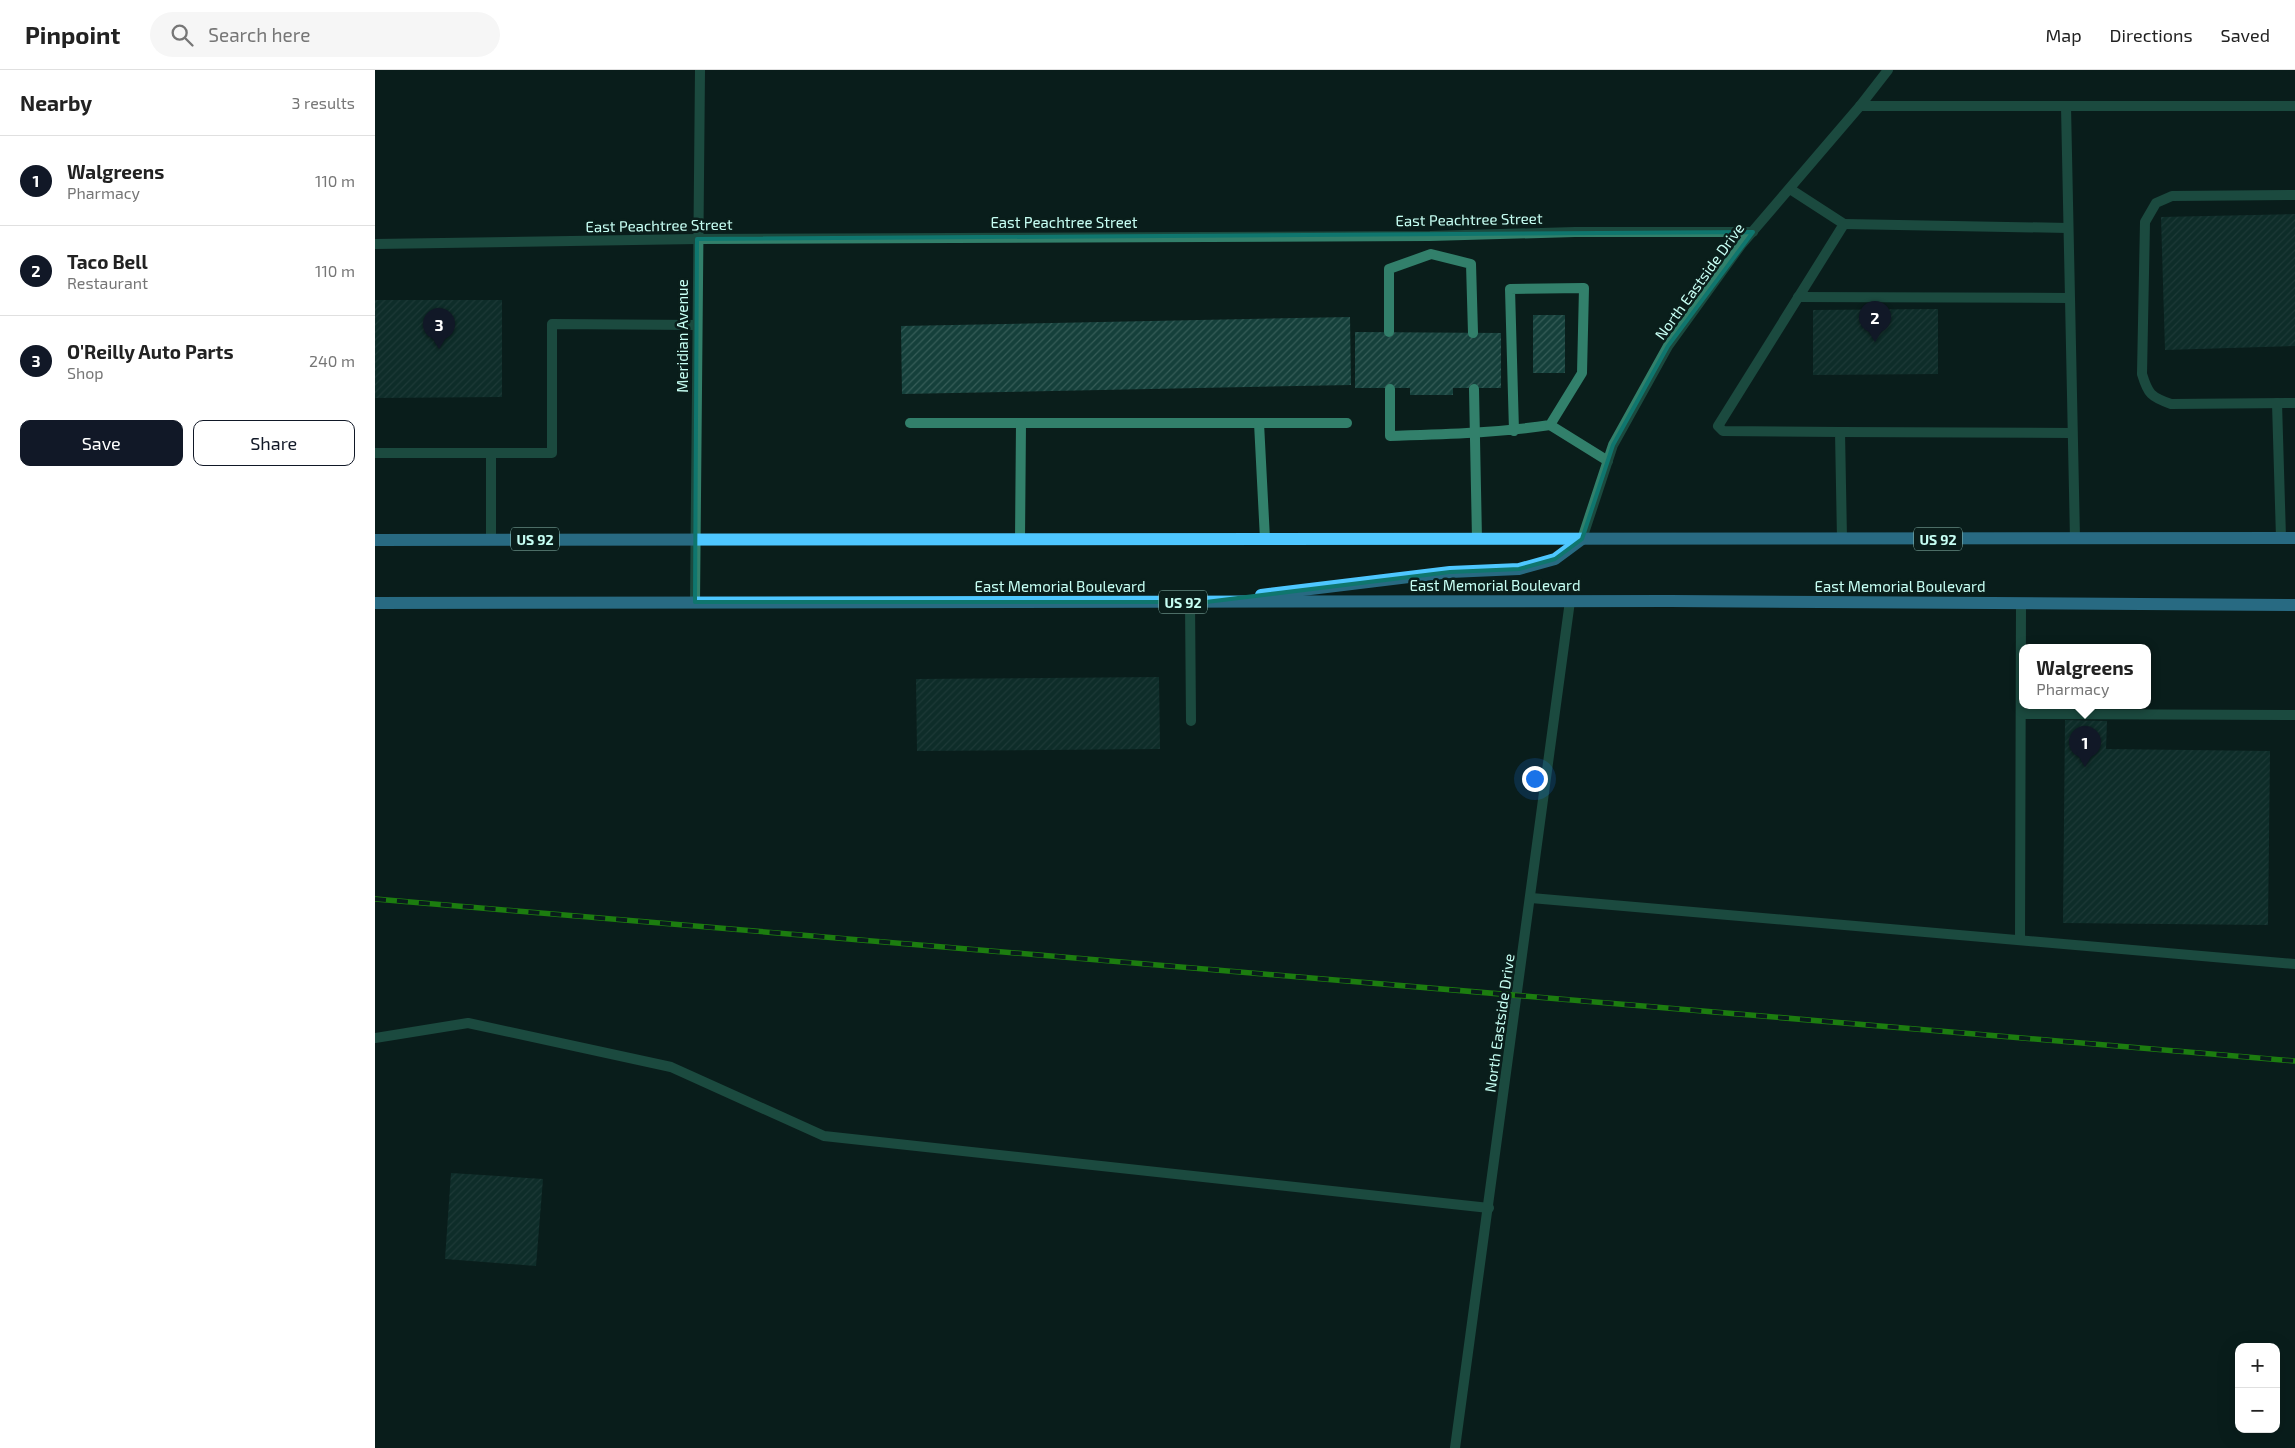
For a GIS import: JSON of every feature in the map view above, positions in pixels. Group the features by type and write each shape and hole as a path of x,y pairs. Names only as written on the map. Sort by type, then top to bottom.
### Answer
{"main road":[{"name":"US 92","path":"375,540 2295,538"},
{"path":"1206,602 1450,572 1519,569 1555,560 1582,539"},
{"name":"East Memorial Boulevard","path":"695,602 1570,601 2295,605"},
{"name":"US 92","path":"375,603 695,602"}],"street":[{"name":"Meridian Avenue","path":"695,602 700,70"},
{"name":"North Eastside Drive","path":"1582,539 1613,444 1668,346 1753,232 1860,106 1888,70"},
{"path":"1860,106 2295,106"},
{"path":"2066,106 2071,433 2075,539"},
{"path":"1790,189 1844,224 2068,228"},
{"path":"2295,195 2171,196 2156,204 2145,222 2142,374 2147,392 2156,399 2171,404 2295,403"},
{"path":"1844,224 1718,426 1723,431 2071,433"},
{"name":"East Peachtree Street","path":"375,244 697,239 1430,236 1575,232 1753,232"},
{"path":"1430,236 1431,254"},
{"path":"1389,332 1389,269 1431,254 1471,264 1473,333"},
{"path":"1514,431 1510,289 1583,288 1582,373 1550,425"},
{"path":"1798,297 2069,298"},
{"path":"375,454 552,452 552,324 697,325"},
{"path":"1390,389 1390,436 1514,431 1550,425 1608,461"},
{"path":"1473,390 1477,539"},
{"path":"2277,403 2281,538"},
{"path":"910,423 1347,423"},
{"path":"1020,539 1021,423"},
{"path":"1259,423 1265,539"},
{"path":"1840,432 1843,539"},
{"path":"491,453 491,539"},
{"name":"North Eastside Drive","path":"1455,1448 1570,601"},
{"path":"1190,602 1191,721"},
{"path":"2021,603 2021,644"},
{"path":"2020,940 2021,709"},
{"path":"2021,714 2295,715"},
{"path":"1531,898 2295,964"},
{"path":"375,1038 468,1023 661,1065 680,1071 824,1136 1489,1208"}],"highlighted area":[{"path":"1753,232 1668,346 1613,445 1582,539 1555,559 1519,569 1450,572 1206,602 695,602 697,239"}],"building":[{"path":"2295,214 2295,346 2165,350 2161,217"},
{"path":"375,300 502,300 502,397 375,398"},
{"path":"1938,309 1938,374 1813,375 1813,310"},
{"path":"1533,315 1565,315 1565,373 1533,373"},
{"path":"1350,317 1351,385 902,394 901,326"},
{"path":"1355,332 1501,333 1501,388 1453,388 1453,395 1410,395 1410,388 1355,388"},
{"path":"1159,677 1160,749 917,751 916,679"},
{"path":"2065,720 2107,721 2106,749 2270,751 2268,925 2063,923"},
{"path":"451,1173 543,1179 536,1266 445,1259"}],"railway":[{"path":"375,899 2295,1061"}],"place":[{"name":"Taco Bell","path":"1875,342"},
{"name":"O'Reilly Auto Parts","path":"439,349"},
{"name":"Walgreens","path":"2085,767"}]}
